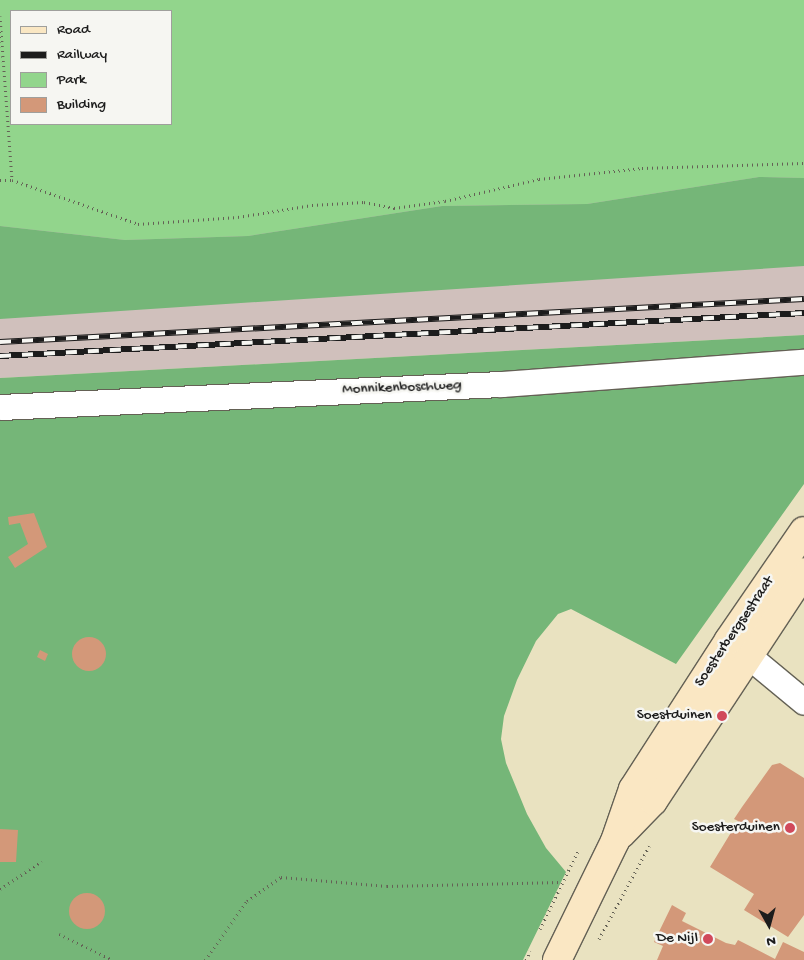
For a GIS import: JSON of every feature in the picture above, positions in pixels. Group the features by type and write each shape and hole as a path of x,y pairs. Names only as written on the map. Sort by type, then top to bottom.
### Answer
{"main road":[{"name":"Soesterbergsestraat","path":"556,960 615,841 633,789 728,640 804,532"},
{"name":"Soesterbergsestraat","path":"615,841 653,801 804,572"}],"street":[{"name":"Monnikenboschweg","path":"0,407 501,384 804,362"},
{"path":"728,640 804,702"}],"path":[{"path":"0,16 12,180"},
{"path":"0,180 12,180 138,224 238,217 312,205 364,202 394,208 539,179 642,168 804,163"},
{"path":"596,946 650,844"},
{"path":"0,889 42,861"},
{"path":"205,960 247,901 280,877 387,886 561,882 538,934"},
{"path":"59,934 113,960"},
{"path":"526,960 534,943"}],"shaded area":[{"path":"0,0 804,0 804,335 0,378"}],"green space":[{"path":"0,0 804,0 804,178 759,177 587,204 442,206 248,236 125,240 0,226"},
{"path":"759,177 804,178 804,266 0,319 0,226 125,240 248,236 442,206 587,204"},
{"path":"804,335 804,484 676,664 571,609 558,614 536,641 517,680 504,716 501,739 506,763 527,814 546,848 566,872 523,960 0,960 0,378"}],"building":[{"path":"34,513 47,547 15,568 8,557 28,544 20,523 9,525 8,517"},
{"path":"89,637 96,638 101,642 105,647 105,661 101,666 96,670 89,671 82,670 77,666 73,661 72,654 73,647 77,642 82,638"},
{"path":"40,650 48,654 45,661 37,657"},
{"path":"780,763 804,778 804,915 788,937 744,910 754,894 710,867 738,821 734,819 742,807 772,765"},
{"path":"0,829 18,830 16,862 0,862"},
{"path":"87,893 100,898 105,911 100,924 87,929 74,924 69,911 74,898"},
{"path":"672,905 686,913 682,921 726,943 735,945 738,940 775,959 783,942 804,952 804,960 657,960 663,946 654,942"}],"railway":[{"path":"0,342 804,299"},
{"path":"0,356 804,313"}],"place":[{"name":"Soestduinen","path":"722,716"},
{"name":"Soesterduinen","path":"790,828"},
{"name":"De Nijl","path":"708,939"}]}
